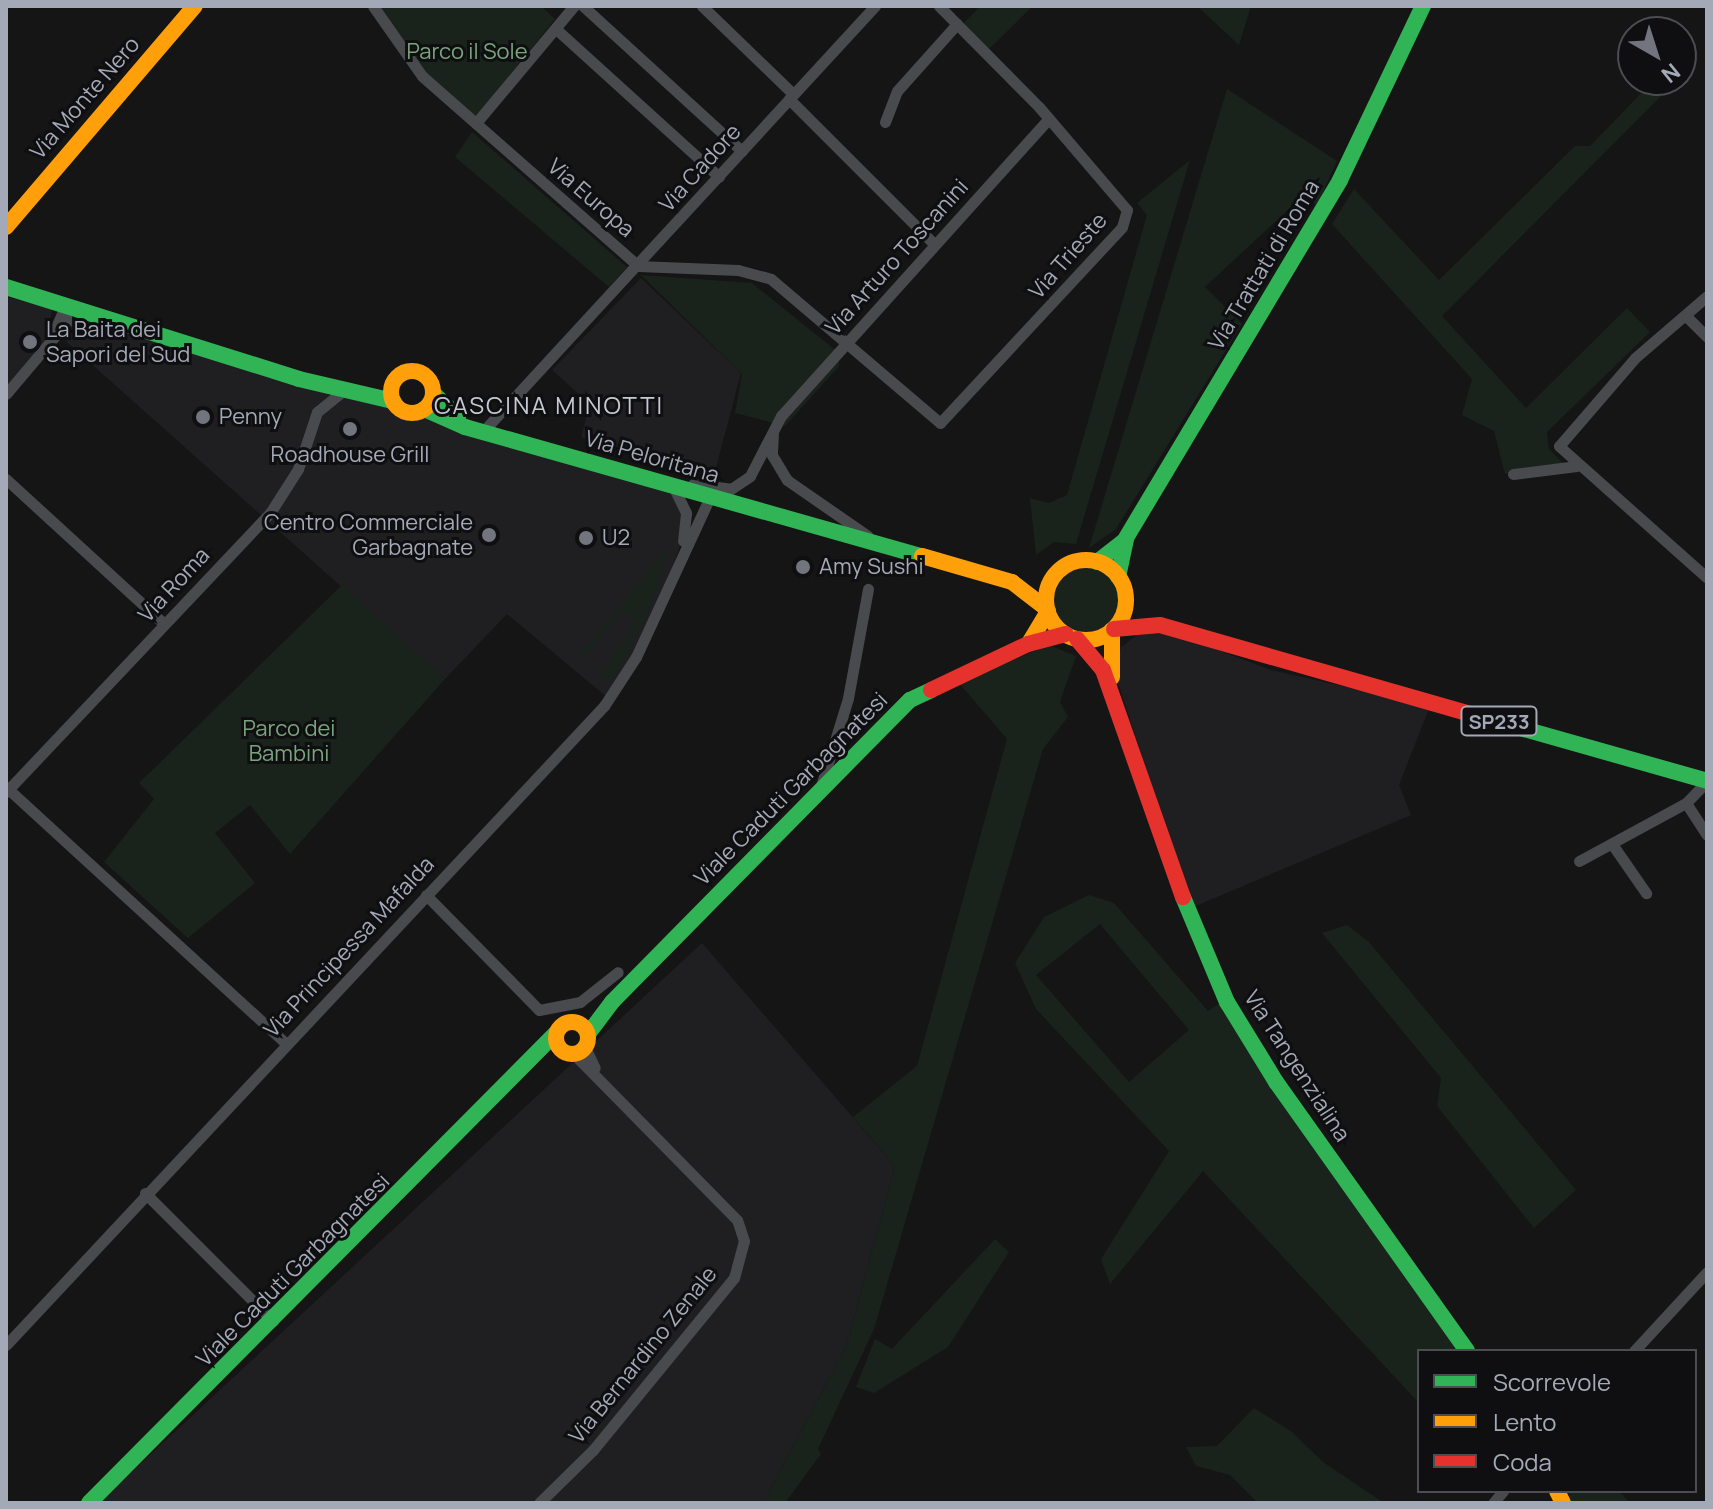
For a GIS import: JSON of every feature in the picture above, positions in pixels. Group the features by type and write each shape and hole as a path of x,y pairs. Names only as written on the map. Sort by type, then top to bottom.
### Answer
{"main road":[{"name":"Via Monte Nero","path":"8,227 195,6"},
{"name":"Via Trattati di Roma","path":"1118,577 1126,538 1340,180 1423,6"},
{"path":"6,287 196,346 344,391 393,401 409,413 424,409 434,394 422,372 408,370 393,382 374,389 354,387 196,346"},
{"path":"393,382 393,401"},
{"name":"Via Peloritana","path":"434,394 452,413 488,426 677,485 1012,582 1048,610"},
{"name":"Via Peloritana","path":"424,409 454,424 731,501"},
{"name":"Via Trattati di Roma","path":"1097,562 1126,538"},
{"path":"1028,644 1048,610 1049,587 1059,571 1080,561 1097,562 1118,577 1126,594 1146,612 1264,653"},
{"name":"Via Peloritana","path":"1012,582 1059,571"},
{"path":"1113,629 1126,594"},
{"path":"1048,610 1071,637 1153,624 1264,653"},
{"name":"Via Tangenzialina","path":"1113,629 1111,673 1125,733"},
{"name":"Viale Caduti Garbagnatesi","path":"528,1067 578,1047 612,1002 914,697 1028,644 1071,637"},
{"name":"Via Tangenzialina","path":"1071,637 1103,670 1160,842 1227,1002 1276,1082 1466,1349"},
{"name":"SP233","path":"1264,653 1707,781"},
{"name":"Viale Caduti Garbagnatesi","path":"89,1503 528,1067 556,1033 612,1002"},
{"path":"573,1021 578,1047"},
{"path":"556,1033 578,1047"}],"street":[{"name":"Via Europa","path":"373,6 404,55 638,266 764,276 940,423"},
{"path":"476,123 574,6"},
{"path":"583,6 742,151"},
{"path":"702,6 935,245"},
{"name":"Via Cadore","path":"488,426 875,6"},
{"name":"Via Trieste","path":"939,6 1124,202 1126,219 940,423"},
{"path":"885,122 897,91 957,24"},
{"path":"556,29 719,177"},
{"name":"Via Arturo Toscanini","path":"677,485 739,485 752,473 777,421 1047,121"},
{"path":"1707,296 1635,358 1559,441 1576,466 1707,578"},
{"path":"6,394 50,341 66,305"},
{"path":"1686,316 1707,337"},
{"name":"Via Roma","path":"7,789 276,505 298,469 313,420 324,402 344,391"},
{"path":"777,421 772,455 787,480 879,542"},
{"path":"1513,474 1576,466"},
{"path":"6,479 164,624"},
{"name":"Via Principessa Mafalda","path":"677,485 686,513 681,550"},
{"name":"Via Principessa Mafalda","path":"6,1345 609,699 642,646 681,550 710,497"},
{"path":"819,792 848,698 868,589"},
{"path":"1579,861 1686,803 1707,781"},
{"path":"7,789 285,1043"},
{"path":"1686,803 1707,835"},
{"path":"1612,844 1646,893"},
{"path":"426,895 539,1010 569,1007 618,972"},
{"name":"Via Bernardino Zenale","path":"539,1503 593,1450 734,1278 742,1257 737,1220 603,1078 578,1047"},
{"path":"145,1193 273,1321"},
{"path":"1636,1349 1707,1272"}],"shaded area":[{"path":"641,278 741,373 714,475 581,437 590,404 552,370"},
{"path":"6,297 52,308 48,339 6,392"},
{"path":"76,314 672,487 685,521 679,549 653,619 608,698 507,614 445,679 60,336"},
{"path":"1141,632 1178,635 1271,670 1430,706 1399,785 1411,815 1191,908 1116,676 1121,647"},
{"path":"702,943 895,1166 846,1347 763,1503 98,1503"}],"green space":[{"name":"Parco il Sole","path":"377,6 541,6 555,19 476,117 435,86"},
{"path":"980,6 1033,6 989,49 962,25"},
{"path":"1197,6 1251,6 1239,45"},
{"path":"1227,89 1337,161 1317,206 1303,196 1205,287 1242,324 1116,529 1089,548"},
{"path":"1638,96 1661,96 1442,316 1526,408 1627,308 1650,332 1547,432 1549,449 1563,463 1505,474 1494,431 1462,415 1472,379 1332,224 1354,189 1439,280 1575,146 1590,146"},
{"path":"472,132 627,267 609,287 455,157"},
{"path":"1190,160 1076,544 1054,542 1036,555 1030,498 1049,503 1067,495 1147,215 1137,203"},
{"path":"641,275 752,283 839,353 839,366 785,426 735,413 742,374"},
{"path":"669,546 646,617 616,674 607,677 595,669 604,670 636,622 622,611 586,656 588,663 583,655 584,649"},
{"path":"1086,564 1106,570 1116,580 1122,600 1116,620 1106,630 1086,636 1066,630 1056,620 1050,600 1056,580 1066,570"},
{"name":"Parco dei Bambini","path":"342,585 445,679 290,854 250,805 215,833 255,883 188,938 104,862 154,799 139,783"},
{"path":"1049,645 1076,656 1060,702 1068,717 1043,749 874,1329 818,1449 821,1454 785,1503 763,1503 846,1347 895,1166 853,1117 917,1066 1007,739 959,683"},
{"path":"1089,895 1114,903 1208,1011 1220,1003 1458,1349 1417,1349 1417,1401 1203,1171 1110,1284 1101,1259 1169,1151 1036,1009 1015,963 1044,917","holes":["1100,924 1189,1030 1129,1082 1036,975"]},
{"path":"1347,925 1369,942 1576,1190 1534,1228 1437,1106 1441,1078 1322,933"},
{"path":"995,1239 1009,1252 948,1347 874,1393 856,1387 875,1339 892,1349"},
{"path":"1254,1408 1292,1432 1323,1462 1384,1503 1258,1503 1230,1475 1196,1466 1186,1447 1217,1446"},
{"path":"1568,1493 1621,1493 1630,1503 1573,1503"}],"traffic: fast":[{"path":"1118,577 1126,538 1340,180 1423,6"},
{"path":"6,287 299,379 393,401"},
{"path":"434,394 458,416"},
{"path":"424,409 465,427 922,556"},
{"path":"1097,562 1123,542"},
{"path":"588,1034 612,1002 910,700 931,690"},
{"path":"1471,714 1707,781"},
{"path":"1183,897 1227,1002 1276,1082 1466,1349"},
{"path":"89,1503 556,1033"}],"traffic: slow":[{"path":"6,227 195,6"},
{"path":"412,371 427,377 433,392 427,407 412,413 397,407 391,392 397,377 412,371"},
{"path":"922,556 1012,582 1047,609"},
{"path":"1086,560 1101,563 1114,572 1123,585 1126,600 1123,615 1114,628 1101,637 1086,640 1071,637 1058,628 1049,615 1046,600 1049,585 1058,572 1071,563 1086,560"},
{"path":"1029,643 1048,611"},
{"path":"1112,630 1112,677"},
{"path":"572,1022 584,1026 588,1038 584,1050 572,1054 560,1050 556,1038 560,1026 572,1022"},
{"path":"1558,1493 1563,1503"}],"traffic: jam":[{"path":"1114,629 1160,625 1471,714"},
{"path":"931,690 1028,644 1066,634"},
{"path":"1077,639 1103,670 1183,897"}],"place":[{"name":"La Baita dei Sapori del Sud","path":"30,342"},
{"name":"Penny","path":"203,417"},
{"name":"Roadhouse Grill","path":"350,429"},
{"name":"Centro Commerciale Garbagnate","path":"489,535"},
{"name":"U2","path":"586,538"},
{"name":"Amy Sushi","path":"803,567"}],"district":[{"name":"CASCINA MINOTTI","path":"549,405"}]}
